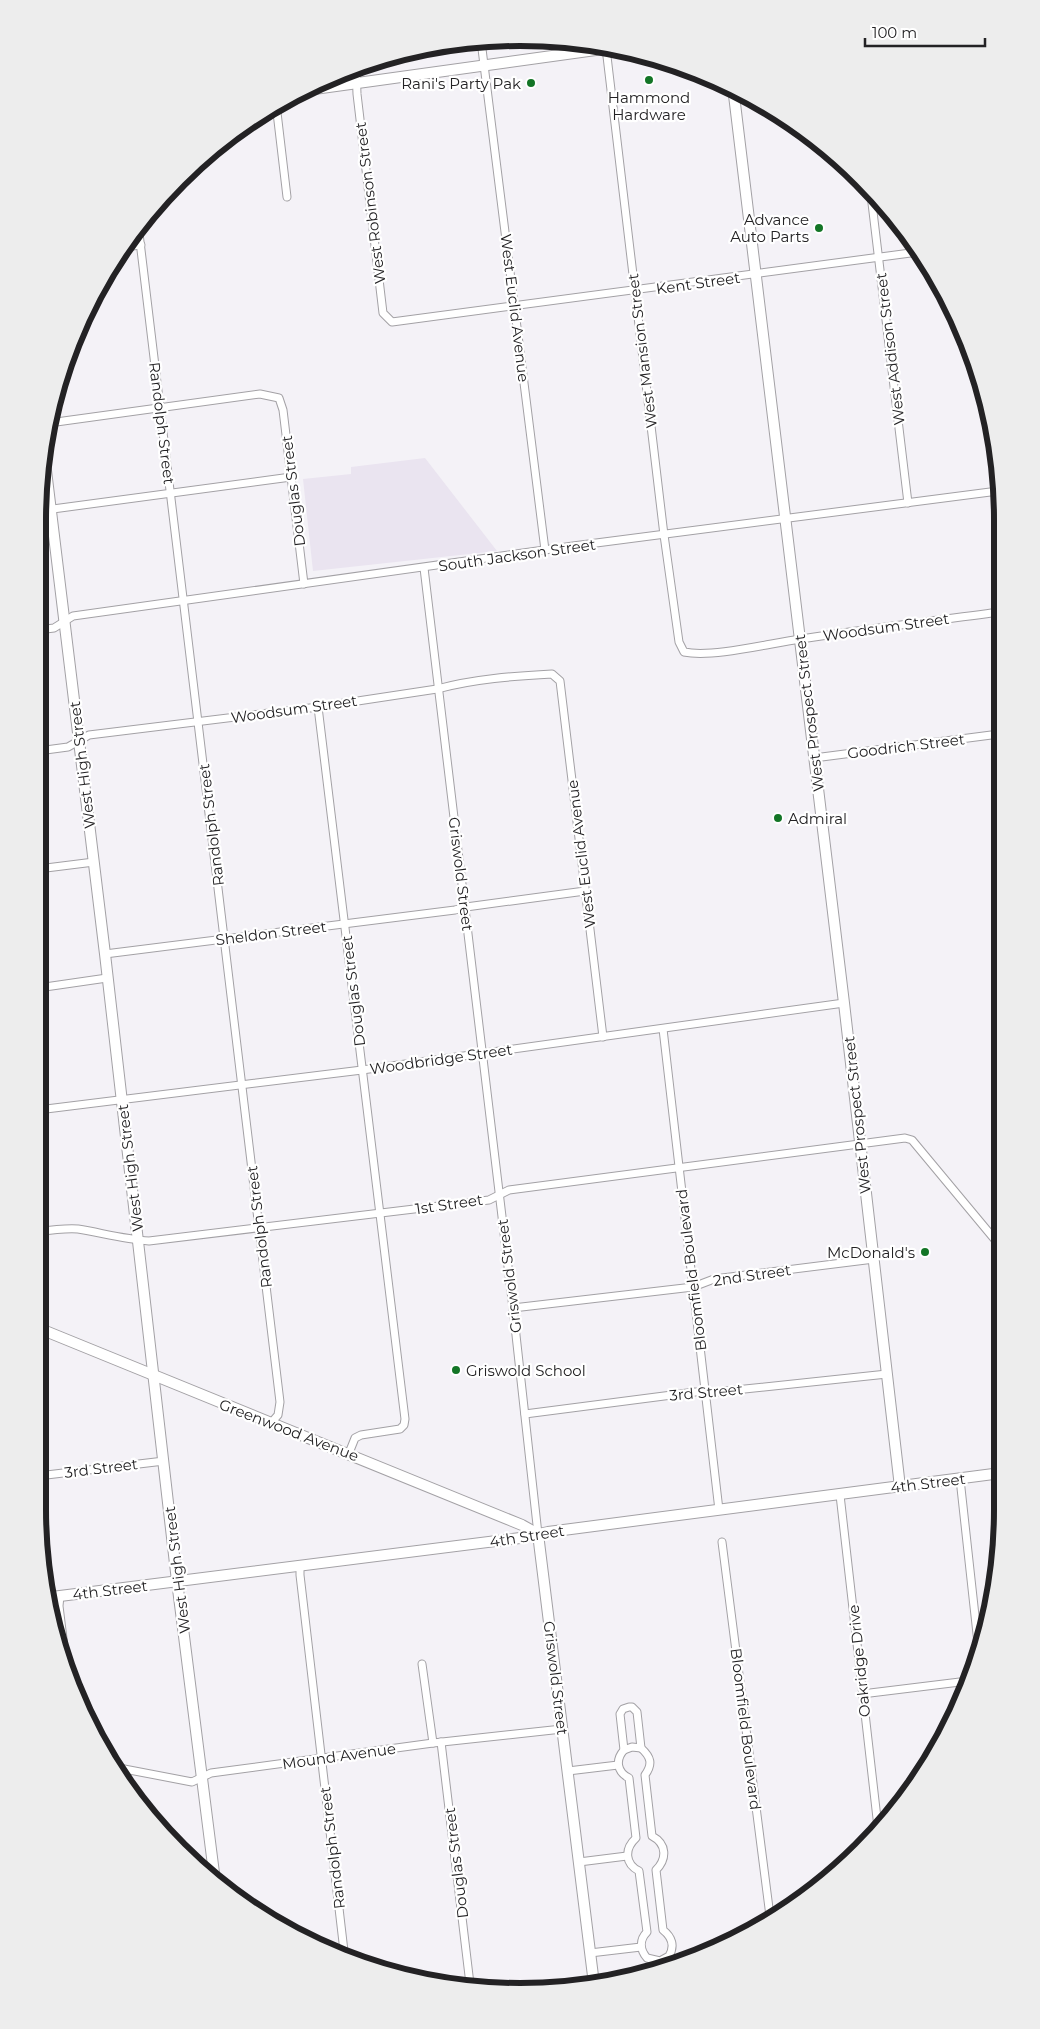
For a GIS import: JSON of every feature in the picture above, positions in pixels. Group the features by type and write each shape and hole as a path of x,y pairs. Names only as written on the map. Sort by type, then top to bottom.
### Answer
{"street":[{"name":"West Euclid Avenue","path":"482,48 545,550"},
{"path":"327,87 587,51"},
{"name":"West Mansion Street","path":"608,54 664,535 679,642 684,652"},
{"name":"West Robinson Street","path":"357,75 357,94 384,313 389,320"},
{"name":"West Prospect Street","path":"734,97 844,1004 900,1487"},
{"path":"277,114 287,197"},
{"name":"West Addison Street","path":"872,204 908,503"},
{"name":"Randolph Street","path":"140,238 280,1402 278,1415 271,1423"},
{"path":"134,246 141,245"},
{"name":"Kent Street","path":"389,320 395,323 911,253"},
{"name":"Douglas Street","path":"160,407 260,394 279,398 283,410 304,584"},
{"path":"56,422 160,407"},
{"path":"46,510 291,477"},
{"name":"West High Street","path":"48,483 155,1376 177,1581 213,1870"},
{"name":"South Jackson Street","path":"46,629 54,628 74,616 183,600 545,550 993,492"},
{"name":"Griswold Street","path":"424,568 437,689 466,907 500,1194 538,1534 593,1977"},
{"name":"Woodsum Street","path":"684,652 693,654 730,650 994,613"},
{"name":"West Euclid Avenue","path":"552,674 560,680 603,1037"},
{"name":"Woodsum Street","path":"46,750 68,747 89,735 318,707 470,683 552,674"},
{"name":"Douglas Street","path":"318,707 404,1425 400,1429 361,1435 355,1438 349,1453"},
{"name":"Goodrich Street","path":"814,758 994,735"},
{"path":"46,868 94,862"},
{"name":"Sheldon Street","path":"105,954 455,910 585,891"},
{"path":"46,987 108,978"},
{"name":"Woodbridge Street","path":"46,1109 362,1070 844,1004"},
{"name":"Bloomfield Boulevard","path":"663,1030 719,1510"},
{"name":"1st Street","path":"46,1231 77,1229 128,1240 149,1241 489,1200 509,1190 904,1138 912,1140 994,1239"},
{"name":"2nd Street","path":"513,1308 693,1287 714,1279 874,1259"},
{"name":"Greenwood Avenue","path":"46,1331 349,1453 522,1525 538,1534"},
{"name":"3rd Street","path":"525,1414 705,1392 887,1374"},
{"name":"3rd Street","path":"46,1475 164,1461"},
{"name":"4th Street","path":"56,1596 520,1538 538,1534 994,1474"},
{"path":"960,1479 977,1635"},
{"name":"Oakridge Drive","path":"840,1494 877,1820"},
{"name":"Bloomfield Boulevard","path":"722,1542 769,1911"},
{"name":"Randolph Street","path":"300,1566 344,1949"},
{"path":"56,1596 62,1633"},
{"path":"422,1664 432,1742"},
{"path":"862,1694 961,1683"},
{"path":"624,1750 620,1714 623,1709 629,1707 632,1707 637,1712 641,1748"},
{"name":"Mound Avenue","path":"124,1769 192,1782 201,1776 211,1773 432,1742 562,1729"},
{"name":"Douglas Street","path":"442,1742 470,1980"},
{"path":"632,1747 641,1748 649,1755 651,1760 650,1768 645,1775 635,1780 621,1772 618,1765 619,1758 624,1750 632,1747"},
{"path":"568,1771 618,1765"},
{"path":"645,1775 652,1836"},
{"path":"629,1778 636,1838"},
{"path":"647,1835 652,1836 662,1845 664,1852 661,1864 656,1870 639,1871 630,1864 627,1856 628,1848 636,1838 647,1835"},
{"path":"579,1862 627,1856"},
{"path":"656,1870 663,1930"},
{"path":"639,1871 647,1932"},
{"path":"660,1962 647,1958 641,1947 642,1939 647,1932 658,1929 663,1930 669,1935 673,1943 669,1956 661,1961"},
{"path":"590,1953 641,1947"}],"shaded area":[{"path":"425,458 497,551 313,571 303,479 351,474 351,467"}],"place":[{"name":"Hammond Hardware","path":"649,80"},
{"name":"Rani's Party Pak","path":"531,83"},
{"name":"Advance Auto Parts","path":"819,228"},
{"name":"Admiral","path":"778,818"},
{"name":"McDonald's","path":"925,1252"},
{"name":"Griswold School","path":"456,1370"}]}
